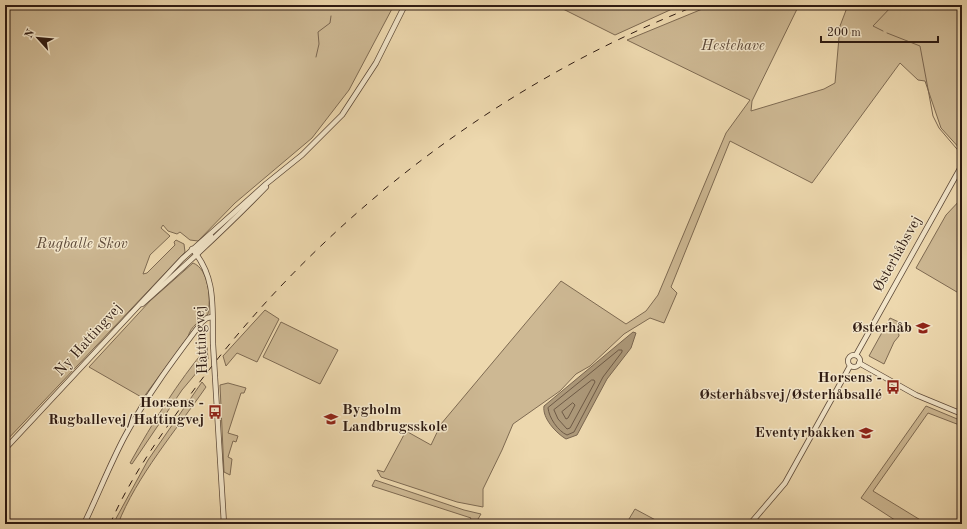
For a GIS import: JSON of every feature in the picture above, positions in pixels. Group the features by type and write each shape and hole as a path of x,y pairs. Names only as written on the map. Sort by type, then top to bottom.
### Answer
{"street":[{"path":"192,249 323,136 342,115 376,63 405,5"},
{"name":"Østerhåbsvej","path":"856,355 962,165"},
{"path":"130,315 166,284 239,216 279,175"},
{"path":"197,254 198,248 224,224 234,212"},
{"name":"Hattingvej","path":"192,249 205,267 210,282 224,524"},
{"name":"Ny Hattingvej","path":"5,449 192,249"},
{"path":"84,524 112,462 139,411 155,386 202,322 207,318 212,317"},
{"path":"750,524 785,483 850,366 848,359 850,356 856,355 859,360 859,364"},
{"path":"850,366 859,364 911,393 962,414"}],"green space":[{"name":"Rugballe Skov","path":"5,5 394,5 349,90 312,138 235,203 198,241 190,240 180,232 177,234 168,231 163,225 161,228 170,236 150,255 143,274 147,273 175,245 174,242 176,240 184,244 185,252 5,442"},
{"name":"Hestehave","path":"555,5 681,5 615,35"},
{"path":"712,5 799,5 752,101 751,111 824,89 835,83 840,26 848,5 962,5 962,151 941,128 925,81 918,80 900,63 812,183 730,141 671,287 677,293 664,323 650,318 624,334 590,366 576,374 560,391 513,424 483,489 483,507 457,502 381,477 377,470 384,472 406,431 431,445 441,424 561,281 626,324 646,311 658,295 726,133 750,100 627,40"},
{"path":"962,198 962,295 916,268 946,215"},
{"path":"193,263 203,271 206,278 209,293 208,314 191,329 188,337 143,398 89,367 150,301"},
{"path":"265,310 279,319 257,362 237,353 226,366 223,356"},
{"path":"890,318 901,323 898,329 899,336 894,342 884,364 869,356"},
{"path":"281,322 338,350 320,384 263,357"},
{"path":"207,347 208,359 182,390 132,464 130,463 166,403"},
{"path":"202,382 206,387 146,471 126,506 118,524 113,524 148,460"},
{"path":"228,383 246,388 244,393 241,393 228,433 238,436 236,442 233,441 228,457 232,459 230,475 224,472 220,385"},
{"path":"926,406 962,421 962,426 928,413 873,491 927,524 901,524 861,498"},
{"path":"375,480 464,510 481,514 475,524 468,524 471,518 372,486"},
{"path":"635,509 663,524 626,524"}],"water":[{"path":"633,332 636,333 631,348 607,379 577,435 566,439 550,425 545,415 544,406"}],"waterway":[{"path":"883,31 873,26 893,5"},
{"path":"316,57 319,44 318,32 330,23 331,16"},
{"path":"887,33 920,46 933,116 939,128 962,155"}],"railway":[{"path":"110,524 137,472 193,391 243,328 297,269 356,214 418,163 484,116 553,74 624,37 698,5"}],"place":[{"name":"Østerhåb","path":"923,328"},
{"name":"Horsens - Østerhåbsvej/Østerhåbsallé","path":"893,387"},
{"name":"Horsens - Rugballevej/Hattingvej","path":"215,412"},
{"name":"Bygholm Landbrugsskole","path":"331,419"},
{"name":"Eventyrbakken","path":"866,433"}]}
